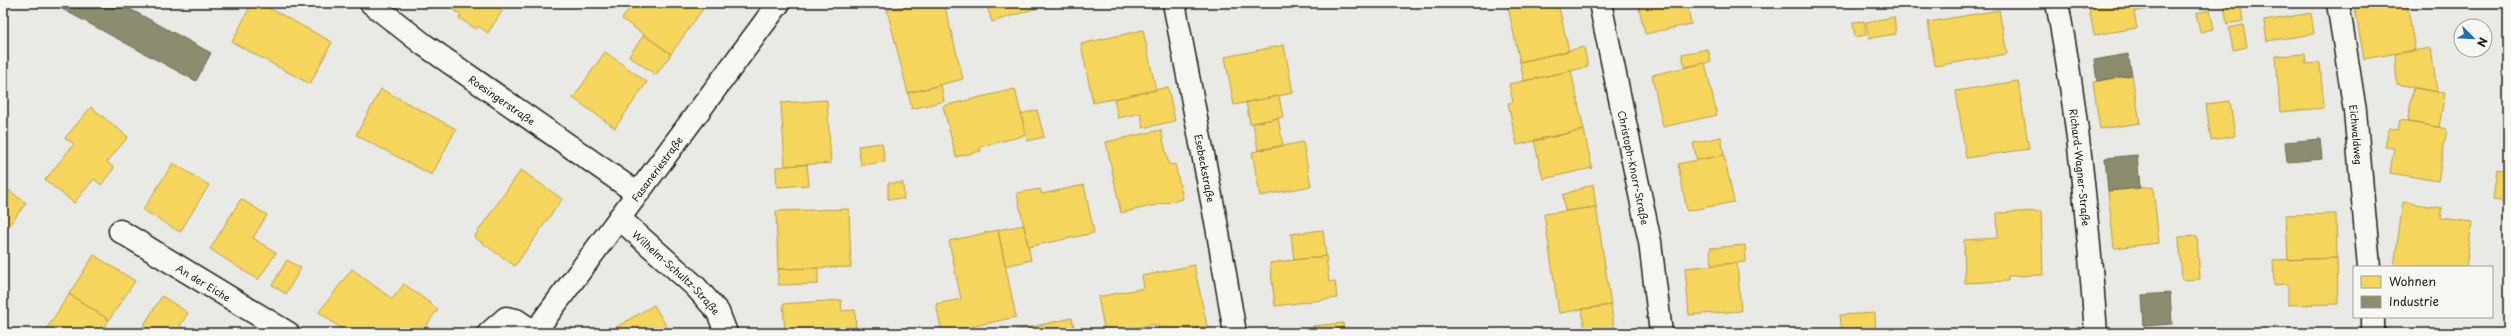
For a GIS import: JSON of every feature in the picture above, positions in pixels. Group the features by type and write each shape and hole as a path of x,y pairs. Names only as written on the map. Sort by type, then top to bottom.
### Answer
{"street":[{"name":"Fasaneriestraße","path":"534,333 779,3"},
{"name":"Esebeckstraße","path":"1174,3 1219,234 1235,333"},
{"name":"Christoph-Knorr-Straße","path":"1600,3 1650,242 1661,333"},
{"name":"Richard-Wagner-Straße","path":"2057,3 2078,136 2096,333"},
{"name":"Eichwaldweg","path":"2338,3 2355,111 2369,266"},
{"name":"Roesingerstraße","path":"374,4 423,44 637,193"},
{"name":"Wilhelm-Schultz-Straße","path":"619,218 695,286 718,312 726,333"},
{"name":"An der Eiche","path":"120,231 288,333"},
{"path":"489,333 506,318 516,320 534,333"},
{"path":"2372,318 2373,333"}],"building: Wohnen":[{"path":"252,3 260,3 332,42 310,84 232,42"},
{"path":"457,3 507,3 488,33 478,26 476,29 459,18 461,15 453,9"},
{"path":"633,3 707,3 671,54 622,19"},
{"path":"914,3 944,3 963,79 908,93 887,10"},
{"path":"986,3 1049,3 1050,4 992,22"},
{"path":"1507,3 1558,3 1569,51 1520,62"},
{"path":"1638,3 1696,3 1697,6 1688,8 1691,24 1645,34"},
{"path":"2082,3 2158,3 2159,7 2134,12 2137,28 2094,35 2089,8 2083,9"},
{"path":"2175,3 2193,3 2175,7"},
{"path":"2240,3 2243,21 2227,24 2224,5"},
{"path":"2354,3 2407,3 2415,50 2364,59"},
{"path":"1999,10 2007,54 1935,66 1928,22"},
{"path":"2210,10 2214,29 2200,32 2196,13"},
{"path":"2311,13 2314,34 2267,41 2264,21"},
{"path":"1894,17 1896,34 1869,38 1866,22"},
{"path":"1864,21 1866,35 1855,37 1853,22"},
{"path":"2243,25 2247,47 2233,50 2229,28"},
{"path":"1143,30 1156,90 1093,103 1081,44"},
{"path":"644,35 671,54 656,75 629,56"},
{"path":"1284,45 1293,93 1234,105 1225,57"},
{"path":"1584,47 1588,67 1524,81 1520,62"},
{"path":"2431,48 2437,92 2397,84 2395,54"},
{"path":"1708,49 1711,62 1685,67 1682,54"},
{"path":"605,52 647,82 615,128 573,98"},
{"path":"2305,54 2306,64 2320,63 2324,108 2280,112 2276,56"},
{"path":"1705,63 1717,115 1663,127 1652,75"},
{"path":"1571,71 1584,130 1517,145 1508,103 1513,102 1509,84"},
{"path":"2132,75 2140,123 2100,129 2093,82"},
{"path":"2018,81 2029,149 1966,158 1956,91"},
{"path":"941,85 944,101 912,109 908,93"},
{"path":"1168,87 1175,121 1143,128 1141,113 1118,118 1114,99"},
{"path":"2414,88 2445,93 2439,127 2407,122"},
{"path":"381,89 456,129 432,175 356,135"},
{"path":"1015,89 1026,135 980,147 981,151 956,157 943,106"},
{"path":"1279,96 1283,117 1250,124 1246,102"},
{"path":"827,100 831,163 785,166 781,103"},
{"path":"2230,101 2235,136 2211,140 2206,104"},
{"path":"91,107 128,137 107,162 114,168 101,185 94,179 74,203 45,180 74,144 65,138"},
{"path":"1037,110 1044,137 1027,141 1021,114"},
{"path":"1278,118 1283,145 1258,150 1253,123"},
{"path":"2400,120 2447,129 2438,181 2390,173 2394,148 2385,147 2389,128 2398,130"},
{"path":"1161,130 1169,165 1175,164 1183,199 1121,213 1106,142"},
{"path":"1584,130 1592,168 1543,179 1534,140"},
{"path":"1721,137 1724,155 1697,160 1693,143"},
{"path":"1303,142 1311,186 1260,196 1252,152"},
{"path":"882,143 885,162 861,165 858,146"},
{"path":"1724,155 1734,202 1687,211 1678,164"},
{"path":"173,163 209,185 180,232 143,210"},
{"path":"807,164 809,185 777,187 776,167"},
{"path":"2497,169 2508,171 2507,202 2493,200"},
{"path":"521,170 562,199 515,266 474,237"},
{"path":"888,183 903,183 904,199 888,199"},
{"path":"1593,184 1596,207 1565,211 1563,195"},
{"path":"1084,185 1094,233 1028,247 1017,193 1040,189 1042,194"},
{"path":"3,186 26,203 3,234"},
{"path":"2153,187 2159,243 2114,248 2108,191"},
{"path":"241,199 267,215 253,238 276,253 258,280 210,249"},
{"path":"2403,202 2442,208 2440,218 2472,222 2466,266 2394,266"},
{"path":"1596,207 1611,305 1559,313 1544,214"},
{"path":"849,209 851,267 778,269 776,211"},
{"path":"2041,211 2043,275 2008,276 2008,281 1965,283 1964,240 1998,238 1997,213"},
{"path":"2336,214 2337,258 2288,260 2286,215"},
{"path":"1024,225 1031,260 1005,266 998,230"},
{"path":"998,230 1016,317 942,333 936,304 961,299 949,241"},
{"path":"1323,230 1326,256 1294,260 1291,234"},
{"path":"2197,236 2200,279 2182,280 2179,237"},
{"path":"1745,245 1746,262 1712,265 1710,248"},
{"path":"94,255 135,281 109,320 69,294"},
{"path":"1326,256 1329,282 1335,281 1337,298 1275,306 1270,263"},
{"path":"2337,258 2338,304 2288,305 2288,284 2274,285 2273,260"},
{"path":"287,260 301,268 286,294 272,285"},
{"path":"1737,263 1741,311 1689,315 1685,268"},
{"path":"1194,265 1207,326 1172,333 1159,333 1158,324 1105,333 1098,297 1144,288 1142,276"},
{"path":"818,268 818,284 778,285 778,269"},
{"path":"352,269 392,299 404,284 438,309 421,333 347,333 319,312"},
{"path":"69,294 109,320 101,333 44,333"},
{"path":"162,296 188,313 180,326 191,333 139,333"},
{"path":"841,300 842,311 855,310 856,333 785,333 783,304"},
{"path":"654,305 670,333 606,333"},
{"path":"1611,305 1615,333 1585,333 1582,309"},
{"path":"1875,313 1876,333 1842,333 1840,315"},
{"path":"1072,318 1075,333 1004,333"},
{"path":"1343,323 1344,333 1313,333 1313,326"},
{"path":"1207,326 1207,333 1173,333"},
{"path":"1751,331 1751,333 1723,333 1723,332"}],"building: Industrie":[{"path":"51,3 119,3 211,53 196,81"},
{"path":"2002,3 2027,3 2003,6"},
{"path":"2128,54 2132,75 2097,81 2094,60"},
{"path":"2320,139 2322,159 2287,162 2285,142"},
{"path":"2137,155 2140,188 2108,191 2105,158"},
{"path":"2170,293 2172,324 2144,326 2142,295"}]}
